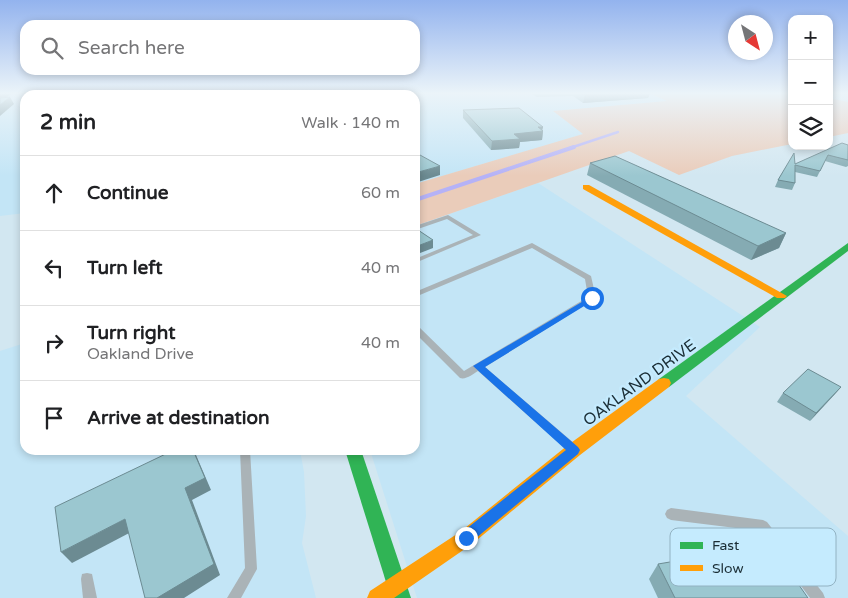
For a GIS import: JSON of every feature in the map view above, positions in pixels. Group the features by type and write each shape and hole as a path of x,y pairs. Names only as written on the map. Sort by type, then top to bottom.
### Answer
{"street":[{"path":"586,187 781,296"},
{"name":"OAKLAND DRIVE","path":"376,598 466,538 574,450 848,246"},
{"path":"355,455 401,598"}],"lane":[{"path":"420,226 448,217 478,236 420,259"},
{"path":"420,294 532,245 588,278 592,298 463,376 420,333"},
{"path":"478,366 574,450"},
{"path":"234,598 252,569 245,455"},
{"path":"671,514 763,526 765,528"},
{"path":"87,579 90,598"},
{"path":"809,586 818,598"}],"shaded area":[{"path":"0,121 20,121 20,214 0,216"},
{"path":"420,121 567,121 584,134 420,183"},
{"path":"566,121 788,121 788,145 732,156 679,175 629,151 420,224 420,183 583,134"},
{"path":"833,121 848,121 848,133 833,136"},
{"path":"538,183 760,327 686,396 848,536 848,598 417,598 372,455 420,455 420,224"},
{"path":"20,345 20,455 301,455 304,472 306,516 302,543 316,598 0,598 0,351"}],"building":[{"path":"473,121 535,121 543,127 538,127 543,131 514,134 520,139 492,141"},
{"path":"842,143 848,145 848,160 828,155 820,171 795,165 795,183 778,180 794,153 795,164 826,150 833,150 833,147"},
{"path":"420,155 440,166 420,172"},
{"path":"615,156 786,233 758,246 590,163"},
{"path":"420,231 433,240 420,245"},
{"path":"808,369 841,387 816,413 783,393"},
{"path":"164,455 195,455 205,478 185,488 214,564 157,598 145,598 125,519 61,552 55,507"},
{"path":"670,562 670,586 800,586 808,598 675,598 658,564"}],"waterway":[{"path":"570,148 618,132"},
{"path":"420,198 574,147"}],"traffic: fast":[{"path":"664,383 848,246"},
{"path":"355,455 401,598"}],"traffic: slow":[{"path":"586,187 781,296"},
{"path":"377,598 466,538 574,450 664,383"}],"route":[{"path":"466,538 574,450 478,366 592,298"}]}
